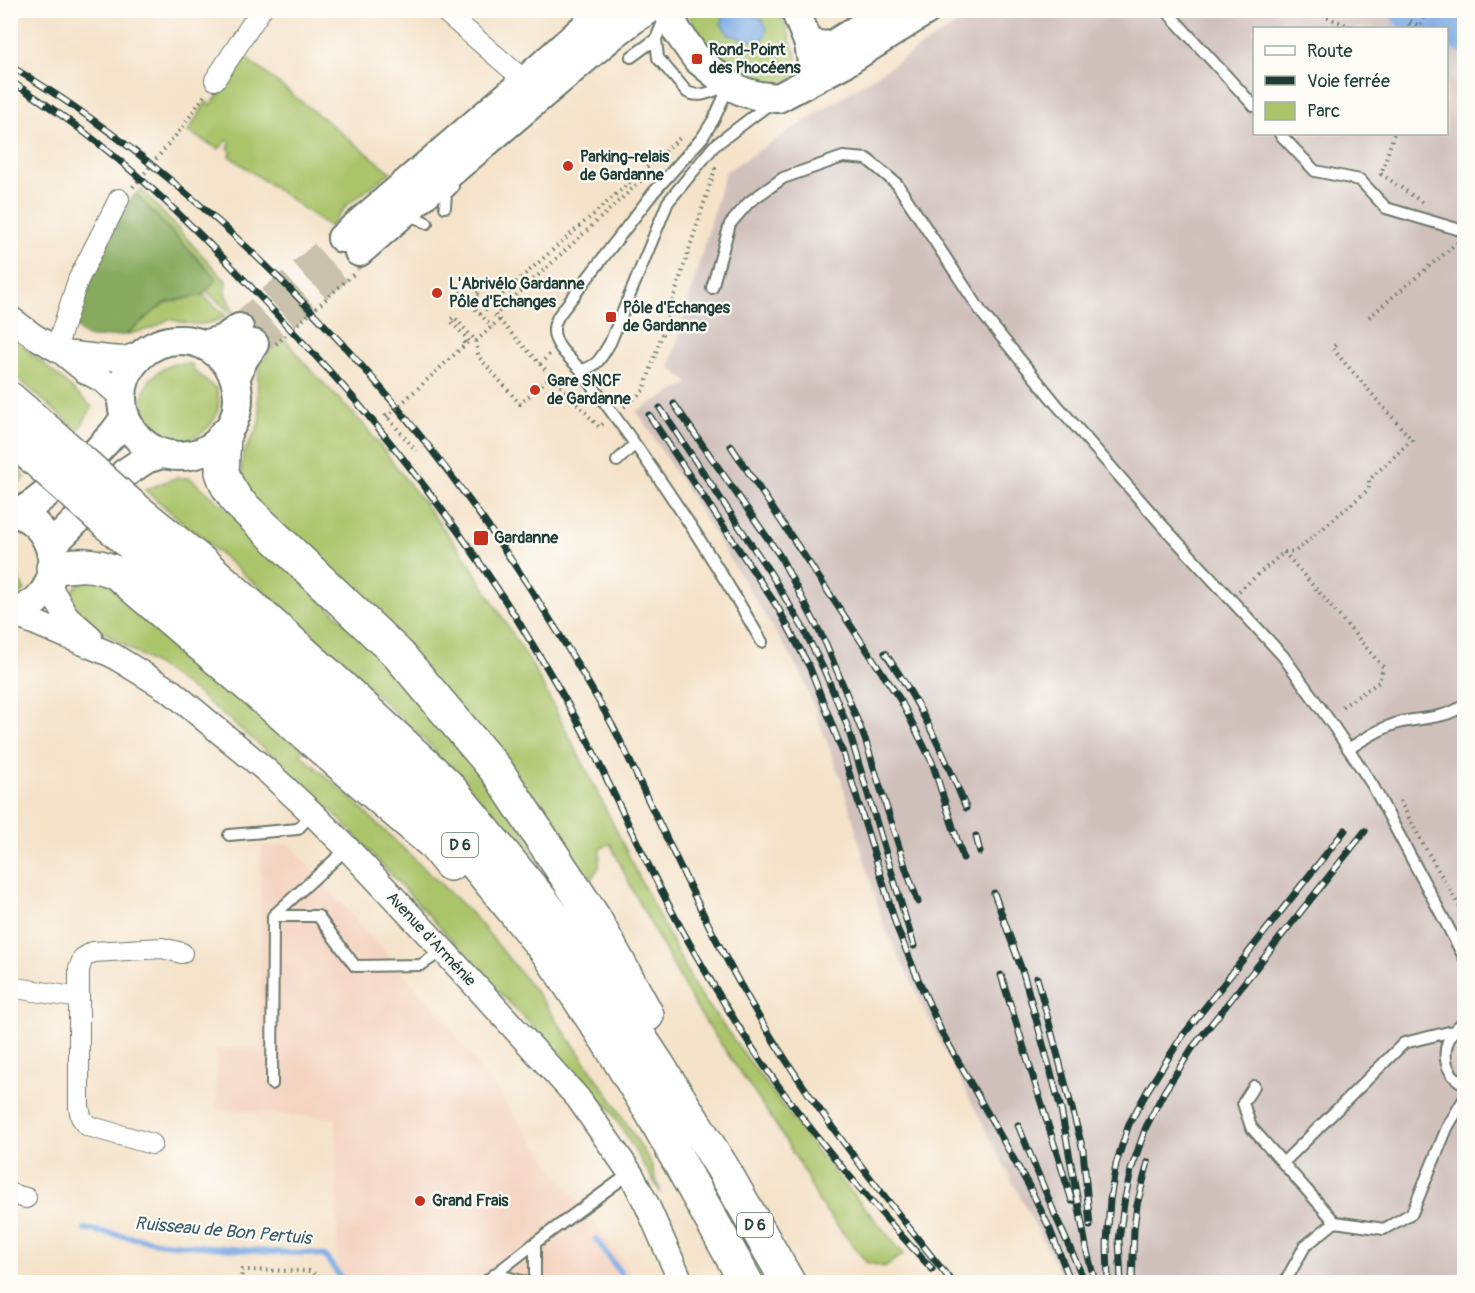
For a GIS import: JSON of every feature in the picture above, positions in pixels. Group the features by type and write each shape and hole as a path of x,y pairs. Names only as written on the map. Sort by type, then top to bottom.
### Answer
{"highway":[{"name":"D 6","path":"10,399 50,468"},
{"path":"224,436 222,472 226,485 237,501 398,654 497,771 594,918 689,1090 722,1167"},
{"name":"D 6","path":"10,437 50,468 207,567 446,784 545,905 609,991 722,1167 788,1282"},
{"name":"D 6","path":"109,505 282,674 435,814 549,954 601,1030 652,1113 746,1282"},
{"path":"51,566 81,564 102,567 117,573 433,843 565,1008 724,1243"}],"main road":[{"path":"352,254 525,81 604,10"},
{"path":"352,254 397,218 465,171 622,27 648,10"},
{"path":"795,10 809,44 812,62 808,82"},
{"path":"809,44 827,46 834,44 888,10"},
{"path":"667,11 677,31 697,59 729,85 759,96 778,98 846,62 927,10"},
{"path":"204,345 224,339 254,341 235,379"},
{"path":"98,450 113,434 124,408 126,375 142,353 156,345 172,340 204,345 223,359 235,379 238,399 234,419 224,436 206,451 185,457 162,454 146,446 134,434 124,408"},
{"path":"11,613 27,607 40,597 51,566 109,505 146,459 162,454"},
{"path":"15,512 36,502 50,468"},
{"path":"15,512 39,526 51,566"}],"street":[{"path":"215,80 261,10"},
{"path":"443,10 525,81"},
{"path":"59,351 78,280 119,200"},
{"path":"10,318 85,370 105,381 124,408"},
{"path":"59,351 117,358 142,353"},
{"name":"Avenue d'Arménie","path":"51,566 66,616 112,656"},
{"name":"Avenue d'Arménie","path":"11,613 112,656 172,692 267,771 346,846 578,1098 631,1174 681,1282"},
{"path":"152,1144 88,1126 81,1117 79,1107 79,969 83,958 93,952 162,948 182,953"},
{"path":"10,987 79,998"}],"lane":[{"path":"1168,10 1253,105"},
{"path":"667,11 656,39 658,58 687,92 693,95 706,94 729,85"},
{"path":"631,57 656,39"},
{"path":"729,85 714,119 702,138 653,193 559,315 554,330 559,346 581,370 635,444 707,550 762,642"},
{"path":"581,370 591,368 610,343 668,202 714,146 778,98"},
{"path":"1281,135 1315,171 1360,180 1386,208 1464,231"},
{"path":"712,288 730,224 749,202 783,178 843,157 867,159 897,184 982,313 1057,405 1161,524 1283,656 1374,786 1464,957"},
{"path":"445,207 446,194 465,171"},
{"path":"397,218 415,217 427,223"},
{"path":"617,461 635,444"},
{"path":"1348,749 1396,723 1443,716 1464,705"},
{"path":"229,835 298,830 312,813"},
{"path":"272,1084 273,916 340,855 346,846"},
{"path":"273,916 318,916 355,966 421,965 441,948"},
{"path":"1464,1022 1453,1031 1446,1053 1447,1064 1453,1075 1464,1084"},
{"path":"1283,1163 1404,1043 1453,1031"},
{"path":"1254,1086 1243,1103 1251,1127 1335,1222 1384,1229 1412,1213 1447,1128 1464,1099"},
{"path":"485,1282 631,1174"},
{"path":"1285,1282 1305,1246 1335,1222"},
{"path":"535,1243 535,1282"},
{"path":"495,1274 525,1282"}],"path":[{"path":"1319,10 1321,15 1352,27"},
{"path":"1413,27 1408,24 1410,21 1420,26 1428,10"},
{"path":"119,200 135,185 182,128 215,80"},
{"path":"1381,174 1394,135"},
{"path":"480,314 507,288 683,139 660,164"},
{"path":"651,171 495,315 599,427 644,390 715,170"},
{"path":"1369,317 1464,237"},
{"path":"254,341 352,254"},
{"path":"474,282 480,289 476,295 481,302"},
{"path":"455,287 492,327"},
{"path":"507,288 514,296"},
{"path":"416,451 386,415 465,343 470,341 450,320 454,317 476,341 478,356 520,404 551,376"},
{"path":"476,341 499,320"},
{"path":"1239,591 1284,552 1296,552 1369,489 1369,480 1412,440 1332,348 1338,343"},
{"path":"540,364 559,346"},
{"path":"1284,552 1383,667 1379,682 1339,709"},
{"path":"1333,700 1361,741"},
{"path":"1400,801 1464,914"},
{"path":"241,1282 242,1270 309,1271 327,1282"}],"shaded area":[{"path":"977,11 1464,11 1464,1282 1064,1282 937,1035 883,924 842,782 801,673 637,411 689,383 670,367 725,172"},
{"path":"289,844 439,1013 637,1282 339,1282 337,1280 336,1118 217,1109 217,1049 260,1048 261,846"}],"green space":[{"path":"686,11 775,11 785,23 796,55 797,72 788,82 766,87 735,73 706,44"},
{"path":"246,58 391,172 347,205 330,227 229,156 232,152 228,148 231,143 227,140 219,149 188,132 206,102 211,105"},
{"path":"141,189 226,281 225,293 234,312 232,314 206,291 216,278 136,194"},
{"path":"136,194 216,279 203,295 165,303 125,335 88,337 77,327 76,320 101,256 126,205"},
{"path":"203,295 226,316 205,324 169,319 153,328 125,335 165,303"},
{"path":"11,336 92,407 78,431 11,372"},
{"path":"285,339 305,364 365,426 466,558 536,672 697,990 820,1155 904,1254 884,1267 866,1262 819,1202 801,1166 772,1119 695,1006 635,895 610,843 600,849 599,867 591,879 574,864 231,477 242,472 243,457 260,421 258,376 261,364 267,354"},
{"path":"174,364 192,364 194,371 217,389 219,403 216,416 211,424 194,437 178,439 162,434 150,422 144,408 144,391 154,376"},
{"path":"10,463 26,477 21,482 11,484"},
{"path":"175,478 190,478 228,510 411,686 482,770 559,883 514,833 505,829 434,753 436,751 296,619 145,490"},
{"path":"10,568 25,590 11,598"},
{"path":"100,575 303,750 300,754 343,791 474,916 540,997 610,1097 650,1161 661,1193 607,1104 599,1102 567,1064 488,982 335,814 256,742 199,695 158,666 72,612 76,607 72,600 73,589 82,582"}],"water":[{"path":"732,11 744,12 763,20 767,29 763,40 753,41 729,35 721,24 724,15"}],"waterway":[{"path":"1406,10 1444,27"},
{"path":"1448,29 1464,36"},
{"name":"Ruisseau de Bon Pertuis","path":"85,1229 163,1243 325,1256 344,1282"},
{"path":"596,1239 621,1274 623,1282"}],"tunnel":[{"path":"239,328 342,238"},
{"path":"254,344 359,252"}],"railway":[{"path":"10,66 68,103 124,143 229,231 328,329 419,433 501,544 576,662 616,733 716,939 781,1052 851,1152 952,1282"},
{"path":"10,81 84,132 119,160 185,220 331,373 407,463 451,521 492,581 553,678 588,741 677,921 744,1036 816,1135 932,1269"},
{"path":"674,404 780,556 826,644 865,739 918,902"},
{"path":"660,408 771,574 803,628 824,670 847,725 914,946"},
{"path":"649,415 778,608 810,668 843,753 897,928 918,979 941,1031 1030,1188 1049,1227 1071,1282"},
{"path":"731,446 901,701 932,762 963,858"},
{"path":"885,653 930,728 966,808"},
{"path":"1108,1282 1107,1243 1110,1200 1116,1164 1129,1124 1181,1038 1345,830"},
{"path":"1121,1282 1119,1240 1131,1170 1146,1127 1164,1092 1193,1047 1365,831"},
{"path":"976,836 980,852"},
{"path":"994,893 1024,976 1061,1109 1087,1252"},
{"path":"1001,975 1072,1201"},
{"path":"1037,978 1083,1150 1090,1226"},
{"path":"1018,1125 1085,1282"},
{"path":"1132,1282 1137,1205 1148,1162"},
{"path":"1085,1244 1095,1282"}],"place":[{"name":"Rond-Point des Phocéens","path":"697,59"},
{"name":"Parking-relais de Gardanne","path":"568,166"},
{"name":"L'Abrivélo Gardanne Pôle d'Echanges","path":"437,293"},
{"name":"Pôle d'Echanges de Gardanne","path":"611,317"},
{"name":"Gare SNCF de Gardanne","path":"535,390"},
{"name":"Gardanne","path":"481,538"},
{"name":"Grand Frais","path":"420,1201"}]}
